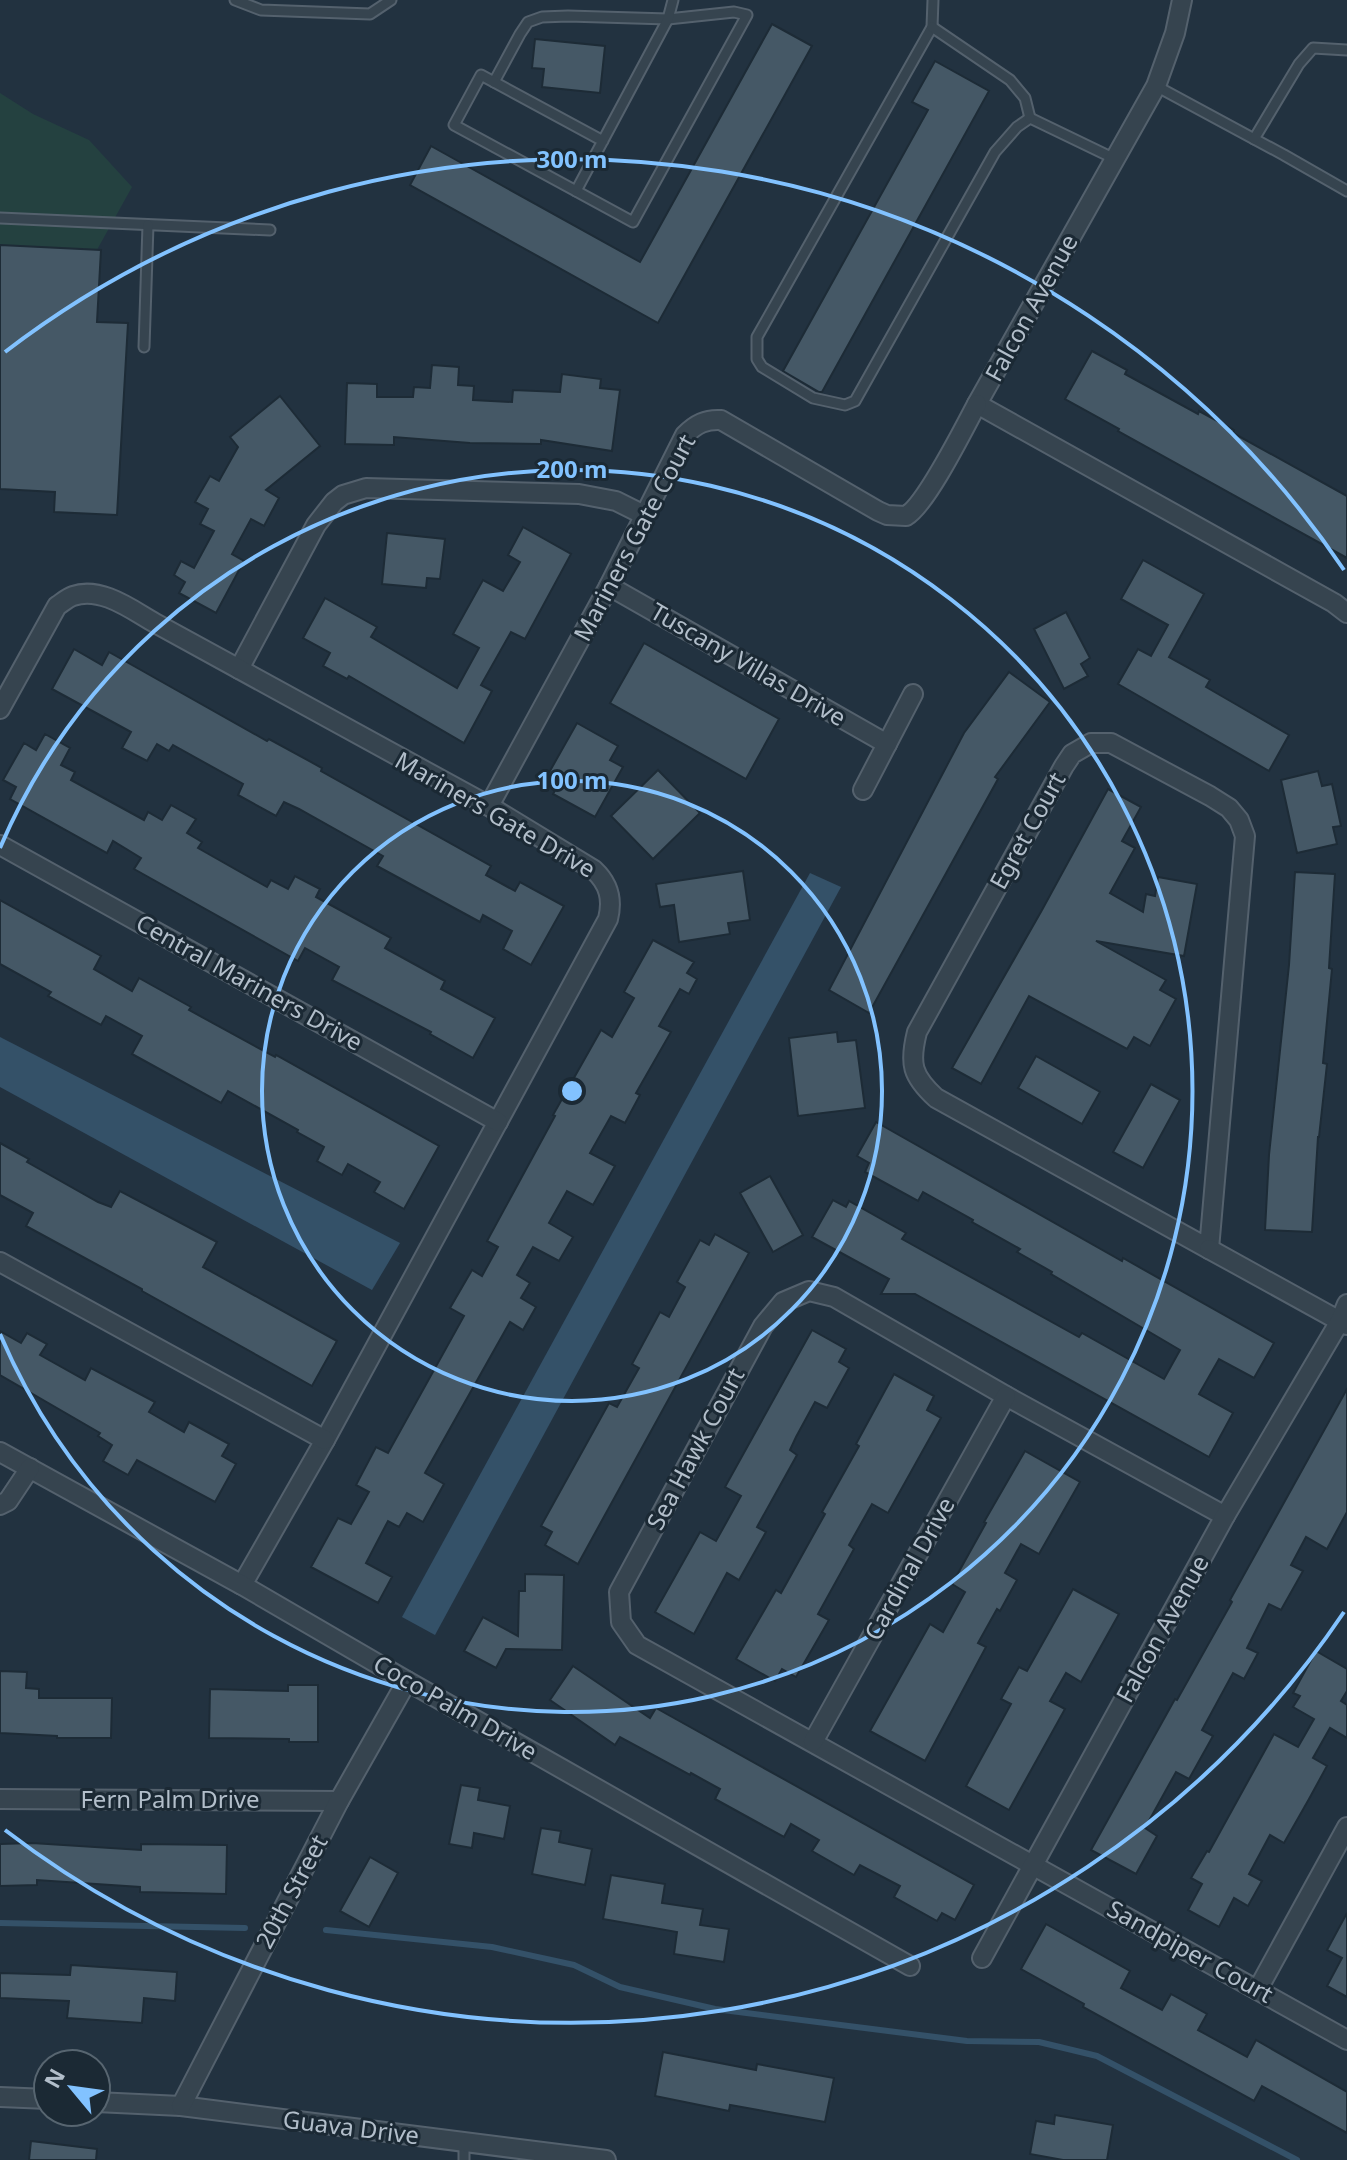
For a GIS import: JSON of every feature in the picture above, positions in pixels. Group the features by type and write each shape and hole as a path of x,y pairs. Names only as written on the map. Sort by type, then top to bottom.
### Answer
{"street":[{"name":"Falcon Avenue","path":"1182,0 1175,33 1156,86 977,404 1347,613"},
{"name":"Mariners Gate Court","path":"489,806 609,586 685,435 698,424 710,419 721,420 878,511 906,516 916,508 934,481 977,404"},
{"path":"239,669 316,525 343,495 366,488 579,494 616,501 644,515"},
{"name":"Tuscany Villas Drive","path":"609,586 887,744"},
{"name":"Mariners Gate Drive","path":"0,709 57,606 71,596 95,594 112,600 489,806 594,870 607,885 611,900 608,919 325,1440 242,1585"},
{"path":"863,790 913,694"},
{"name":"Egret Court","path":"1209,1249 1245,836 1239,820 1229,808 1210,796 1111,743 1091,743 1072,754 1064,766 917,1032 912,1064 922,1085 936,1098 1209,1249 1345,1317"},
{"name":"Central Mariners Drive","path":"0,845 498,1122"},
{"path":"0,1262 325,1440"},
{"name":"Sea Hawk Court","path":"1034,1864 637,1645 621,1622 619,1592 763,1326 783,1302 809,1291 834,1297 1225,1516"},
{"name":"Falcon Avenue","path":"982,1958 1225,1516 1345,1317"},
{"name":"Cardinal Drive","path":"813,1742 1006,1396"},
{"name":"Coco Palm Drive","path":"0,1452 242,1585 910,1966"},
{"path":"0,1505 8,1501 30,1468"},
{"name":"20th Street","path":"181,2106 339,1801 407,1681"},
{"name":"Fern Palm Drive","path":"0,1799 339,1801"},
{"path":"1258,1989 1347,1827"},
{"name":"Sandpiper Court","path":"1034,1864 1347,2040"},
{"path":"0,2097 32,2098"},
{"name":"Guava Drive","path":"112,2103 181,2106 464,2151 606,2160"}],"lane":[{"path":"235,0 261,10 370,14 391,0"},
{"path":"576,191 668,19 673,0"},
{"path":"933,0 932,27 757,337 757,359 762,367 813,398 845,405 855,401 995,152 1017,127 1030,118"},
{"path":"494,82 528,22 542,17 668,19 734,12 747,15 633,222 454,125 481,75 603,141"},
{"path":"932,27 1010,80 1025,98 1030,118"},
{"path":"1254,139 1299,64 1313,48 1347,50"},
{"path":"1156,86 1347,191"},
{"path":"1030,118 1115,159"},
{"path":"0,218 270,230"},
{"path":"144,347 148,225"}],"green space":[{"path":"0,93 33,114 89,140 132,187 0,424"}],"water":[{"path":"810,873 841,887 435,1635 402,1617"},
{"path":"0,1037 400,1243 372,1290 0,1087"}],"building":[{"path":"772,24 812,46 658,323 410,185 431,146 640,262"},
{"path":"535,39 605,46 600,93 542,87 544,69 532,68"},
{"path":"935,61 989,91 822,392 819,392 783,371 928,110 912,102"},
{"path":"0,245 101,250 97,322 128,323 117,515 54,512 55,492 0,489"},
{"path":"1092,351 1127,370 1125,374 1234,430 1233,433 1347,496 1347,558 1065,399"},
{"path":"432,365 459,367 458,385 474,386 473,400 512,402 513,390 560,392 562,374 601,379 600,388 620,390 612,451 541,440 541,444 470,443 394,437 394,445 345,444 347,383 377,384 377,397 413,397 414,387 430,388"},
{"path":"280,396 320,446 266,490 279,498 264,526 251,519 232,554 244,561 216,613 179,593 185,582 174,575 181,561 194,568 214,531 200,524 208,509 195,502 210,476 219,481 238,447 230,437"},
{"path":"523,527 571,554 525,639 511,632 481,685 492,691 464,743 349,676 347,679 323,666 330,653 303,638 325,598 377,627 371,637 457,688 479,648 453,634 483,580 503,591 520,562 508,555"},
{"path":"387,533 445,539 440,579 427,578 426,588 382,584"},
{"path":"1143,560 1204,594 1169,657 1210,680 1206,687 1289,735 1269,771 1118,684 1138,649 1151,656 1168,625 1121,599"},
{"path":"1066,612 1090,658 1081,664 1088,676 1064,689 1034,629"},
{"path":"644,643 779,719 746,779 610,703"},
{"path":"74,649 102,665 109,652 267,741 269,739 322,768 321,771 491,866 486,875 515,891 520,882 564,906 531,965 503,949 512,931 483,915 480,922 377,866 383,856 299,809 284,802 276,816 238,795 243,784 173,745 169,751 157,744 147,761 122,748 131,732 52,689"},
{"path":"1009,672 1050,702 995,777 998,779 869,1013 829,990 964,733"},
{"path":"577,723 618,746 610,760 623,767 595,817 553,794 558,785 546,778"},
{"path":"45,734 70,748 61,765 75,772 71,780 144,820 148,812 162,820 171,805 196,819 187,833 202,842 198,848 267,887 271,880 288,889 295,876 320,889 316,897 391,938 385,948 445,981 441,989 495,1018 473,1058 431,1032 332,980 339,967 305,948 298,961 134,869 141,858 113,841 107,853 10,799 16,787 3,780 24,743 36,750"},
{"path":"658,770 700,813 653,859 611,816"},
{"path":"1318,771 1322,786 1332,784 1341,826 1333,827 1337,844 1297,853 1281,780"},
{"path":"1108,789 1141,807 1122,841 1135,848 1110,893 1143,912 1146,894 1155,896 1158,877 1197,884 1184,956 1096,941 1166,980 1160,990 1176,999 1150,1046 1134,1037 1127,1049 1029,996 981,1084 952,1068"},
{"path":"743,871 750,920 728,923 730,934 679,942 674,905 660,907 656,884"},
{"path":"1295,872 1335,874 1329,968 1332,969 1323,1063 1327,1064 1318,1137 1312,1232 1265,1230"},
{"path":"0,900 101,956 94,969 132,991 139,978 191,1007 189,1010 439,1146 404,1209 374,1192 380,1182 348,1164 342,1175 317,1161 324,1147 298,1130 228,1091 221,1103 132,1054 142,1036 106,1016 101,1025 48,996 51,992 0,964"},
{"path":"653,940 694,962 687,973 697,979 689,994 680,989 659,1026 671,1032 636,1093 640,1095 625,1123 611,1116 590,1153 615,1166 593,1205 567,1191 549,1223 573,1237 559,1261 533,1247 517,1275 530,1283 521,1298 536,1307 523,1330 510,1322 425,1473 444,1484 423,1522 407,1513 399,1527 388,1521 366,1563 392,1577 378,1603 311,1567 338,1518 351,1524 369,1492 356,1485 376,1447 388,1453 464,1316 450,1308 472,1270 482,1276 498,1247 487,1241 601,1030 612,1037 634,998 624,992"},
{"path":"837,1032 838,1042 856,1040 865,1108 798,1116 789,1038"},
{"path":"1036,1056 1100,1092 1082,1124 1018,1088"},
{"path":"1151,1084 1180,1100 1143,1168 1113,1152"},
{"path":"876,1122 1274,1343 1254,1378 1219,1359 1199,1394 1233,1413 1209,1457 915,1294 881,1294 889,1279 812,1237 833,1200 846,1207 849,1201 906,1233 902,1239 1079,1337 1082,1333 1164,1379 1180,1350 1051,1274 1017,1252 1020,1249 973,1220 923,1192 918,1201 865,1172 869,1163 857,1156"},
{"path":"0,1143 98,1202 111,1207 120,1191 217,1242 203,1267 337,1341 312,1386 26,1226 33,1213 0,1195"},
{"path":"770,1176 803,1235 773,1252 740,1193"},
{"path":"715,1234 749,1253 578,1564 545,1545 552,1532 541,1526 609,1403 617,1407 639,1368 632,1364 660,1312 669,1317 685,1287 677,1282 700,1240 709,1245"},
{"path":"812,1330 846,1349 839,1362 849,1368 827,1408 815,1402 790,1450 797,1455 757,1527 766,1532 739,1580 727,1573 694,1634 655,1612 700,1532 716,1541 741,1496 725,1487"},
{"path":"0,1331 21,1343 27,1333 47,1344 40,1355 85,1380 91,1368 155,1402 149,1412 184,1432 189,1422 229,1444 222,1456 236,1464 215,1502 137,1460 128,1475 103,1461 112,1445 98,1436 100,1433 0,1375"},
{"path":"894,1374 934,1396 927,1410 941,1418 888,1513 872,1504 849,1545 854,1549 818,1614 829,1620 796,1677 782,1669 775,1681 736,1659 776,1590 781,1593 825,1514 822,1512"},
{"path":"1347,1389 1347,1512 1327,1549 1306,1537 1291,1565 1303,1571 1281,1610 1269,1604 1247,1648 1258,1653 1244,1679 1233,1673 1202,1730 1213,1736 1189,1779 1176,1772 1145,1828 1157,1836 1136,1874 1091,1850 1232,1602 1230,1600"},
{"path":"1025,1451 1080,1482 1039,1554 1021,1544 1005,1573 1017,1580 978,1643 986,1647 925,1761 870,1731 930,1624 943,1632 965,1592 952,1584"},
{"path":"525,1574 564,1575 562,1650 506,1649 496,1668 464,1651 483,1617 518,1636 519,1591 525,1591"},
{"path":"1073,1589 1119,1614 1081,1682 1066,1673 1050,1701 1065,1709 1009,1810 966,1786 1011,1704 1001,1699 1019,1667 1027,1671"},
{"path":"1316,1651 1347,1669 1347,1691 1341,1701 1347,1705 1347,1738 1330,1728 1313,1758 1327,1766 1309,1799 1284,1843 1270,1835 1249,1874 1262,1881 1248,1906 1234,1898 1219,1927 1188,1910 1202,1884 1191,1878 1209,1852 1274,1734 1298,1747 1314,1719 1293,1707 1300,1696 1293,1693"},
{"path":"573,1666 650,1718 656,1708 974,1885 955,1920 942,1913 937,1921 894,1897 900,1886 860,1865 854,1875 812,1851 819,1840 791,1824 784,1837 715,1799 720,1789 691,1773 620,1737 615,1745 550,1700"},
{"path":"0,1671 27,1672 26,1688 39,1689 39,1698 112,1698 111,1738 57,1738 0,1733"},
{"path":"288,1685 318,1685 318,1742 209,1738 210,1689 288,1691"},
{"path":"461,1785 480,1788 478,1800 510,1806 504,1839 474,1833 472,1848 449,1844"},
{"path":"541,1828 561,1831 559,1842 592,1849 585,1885 532,1874"},
{"path":"0,1844 141,1850 141,1844 227,1845 226,1894 140,1892 140,1887 37,1880 37,1885 0,1886"},
{"path":"370,1857 398,1873 369,1927 340,1911"},
{"path":"611,1875 665,1884 662,1903 703,1909 700,1925 729,1929 724,1962 674,1954 677,1932 603,1919"},
{"path":"1347,1913 1347,1997 1327,1986 1342,1958 1327,1950"},
{"path":"1046,1924 1130,1971 1121,1988 1162,2010 1171,1994 1207,2014 1198,2030 1247,2057 1256,2040 1347,2092 1347,2133 1262,2086 1254,2101 1083,2007 1084,2004 1021,1969"},
{"path":"71,1965 177,1972 175,2001 144,1998 142,2023 67,2018 69,2001 0,1998 0,1973 70,1975"},
{"path":"663,2052 756,2070 757,2064 834,2078 825,2122 730,2105 729,2111 655,2096"},
{"path":"1055,2115 1113,2125 1107,2160 1063,2160 1030,2154 1036,2121 1054,2124"},
{"path":"31,2141 97,2149 96,2160 29,2160"}],"waterway":[{"path":"0,1923 245,1928"},
{"path":"326,1930 492,1947 574,1965 620,1987 715,2009 967,2041 1039,2042 1097,2056 1297,2160"}]}
